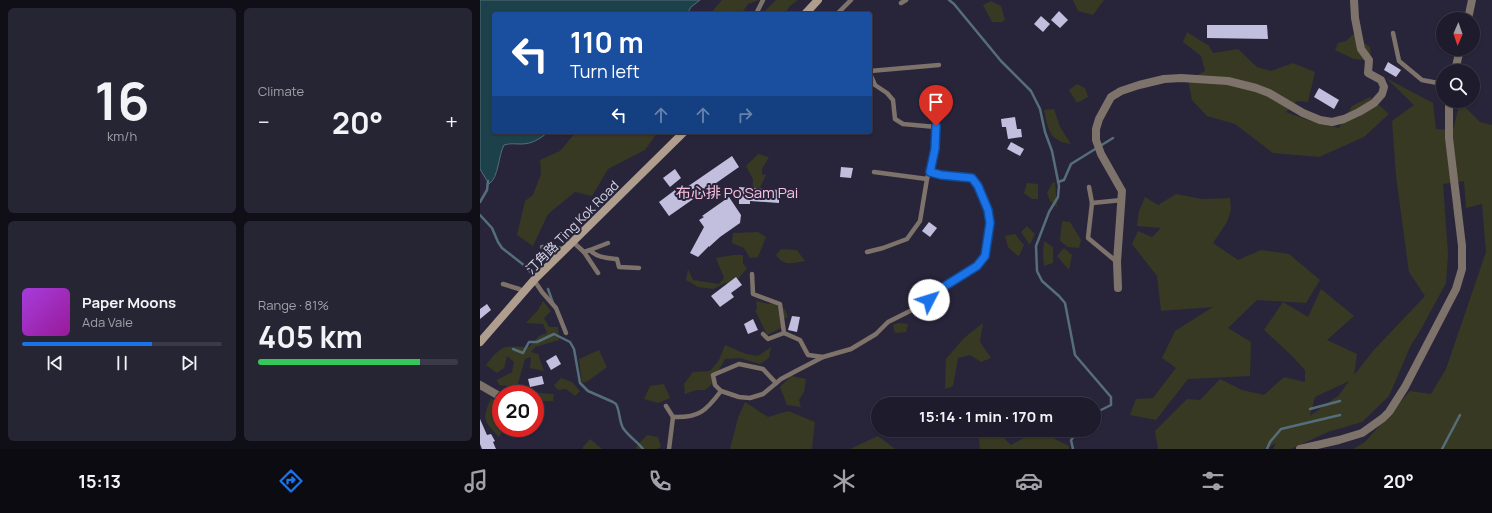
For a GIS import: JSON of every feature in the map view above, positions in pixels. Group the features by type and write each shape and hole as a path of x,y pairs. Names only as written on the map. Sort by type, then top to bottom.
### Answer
{"main road":[{"path":"807,12 818,0"},
{"name":"汀角路 Ting Kok Road","path":"480,342 534,280 682,134"}],"street":[{"path":"1118,288 1116,262 1122,192 1099,149 1096,129 1099,119 1111,97 1121,91 1164,79 1181,78 1228,81 1269,93 1303,113 1320,120 1332,122 1344,119 1374,103 1382,94 1384,87 1381,80 1368,73 1369,60 1361,49 1355,18 1354,0"},
{"path":"1469,12 1472,0"},
{"path":"1300,449 1362,433 1389,412 1405,387 1456,289 1462,269 1462,246 1449,138 1449,108"},
{"path":"480,385 492,392"}],"lane":[{"path":"757,12 763,0"},
{"path":"839,12 851,0"},
{"path":"901,3 906,0"},
{"path":"1393,33 1399,61 1422,80 1436,83"},
{"path":"872,72 939,65"},
{"path":"866,252 883,248 907,239 920,221 935,149 936,126 903,124 895,119 893,100 887,93 876,85 872,76"},
{"path":"874,172 928,179"},
{"path":"776,383 763,370 739,364 712,375 715,384 721,391 739,397 750,398 763,394 781,379 823,357 851,348 876,334 888,322 920,306 945,286 977,266 985,256 990,223 988,210 978,186 972,178 941,175 930,172"},
{"path":"1089,186 1092,203 1088,238 1116,262"},
{"path":"1092,203 1122,200"},
{"path":"573,242 584,252 598,273"},
{"path":"584,252 608,243"},
{"path":"542,247 565,250"},
{"path":"590,250 600,257 617,259 619,267 639,268"},
{"path":"752,274 753,294 780,304 784,333"},
{"path":"534,280 556,308 566,333"},
{"path":"503,284 524,292"},
{"path":"763,334 768,338 784,333 800,340 808,355 823,357"},
{"path":"674,417 686,417 700,414 706,410 721,391"},
{"path":"666,406 674,417 669,449"}],"green space":[{"path":"722,0 759,0 748,4 742,12 712,12"},
{"path":"776,0 798,0 790,6 786,12 764,12"},
{"path":"1073,0 1104,0 1093,15 1078,11"},
{"path":"991,1 1001,6 1005,20 1002,22 992,22 983,5"},
{"path":"1187,32 1209,46 1213,53 1238,49 1257,67 1271,71 1293,63 1315,72 1308,102 1297,101 1286,112 1308,120 1339,128 1352,106 1370,97 1389,114 1364,137 1319,157 1273,153 1235,124 1207,116 1192,100 1188,80 1205,71 1201,56 1183,42"},
{"path":"1355,33 1361,41 1370,47 1371,54 1365,60 1354,59 1335,50 1338,43 1346,41"},
{"path":"1386,78 1433,103 1436,129 1453,130 1458,108 1466,108 1480,122 1492,125 1492,449 1353,449 1365,442 1410,391 1431,394 1446,369 1486,252 1482,204 1466,208 1464,181 1443,184 1448,254 1446,283 1411,345 1389,396 1362,422 1328,432 1291,449 1273,449 1276,443 1266,449 1158,449 1155,431 1187,399 1200,400 1220,379 1242,390 1264,395 1284,377 1305,382 1305,370 1264,330 1283,302 1308,317 1321,289 1354,316 1327,340 1357,354 1354,375 1373,351 1425,296 1409,272 1396,176 1392,121 1414,105","holes":["1349,381 1339,395 1310,416 1315,397"]},
{"path":"1077,84 1085,88 1088,97 1077,103 1069,90"},
{"path":"1054,109 1060,127 1071,144 1058,140 1048,128 1044,110"},
{"path":"574,134 656,134 645,150 608,169 592,196 575,192 548,214 533,246 517,235 525,201 533,195 541,174 540,160 560,151"},
{"path":"758,154 769,157 762,169 762,174 766,175 755,198 755,202 752,200 753,179 746,166"},
{"path":"1053,182 1055,183 1057,207 1050,201 1047,193"},
{"path":"1027,183 1038,184 1038,199 1032,199 1024,193"},
{"path":"1176,194 1202,199 1230,198 1231,210 1227,222 1213,243 1238,260 1261,250 1289,254 1320,280 1306,303 1257,300 1228,328 1251,342 1250,376 1188,379 1156,420 1130,415 1136,399 1153,398 1176,368 1162,358 1175,331 1213,307 1161,311 1157,276 1132,244 1138,231 1152,237 1161,228 1137,226 1139,211 1145,197 1158,205"},
{"path":"1062,221 1070,222 1081,240 1079,248 1068,247 1060,241"},
{"path":"1027,226 1035,234 1030,245 1021,232"},
{"path":"758,232 766,237 758,257 750,258 744,248 732,243 733,233"},
{"path":"1015,234 1024,245 1018,256 1008,247 1005,236"},
{"path":"1044,241 1053,247 1053,263 1044,266 1043,253"},
{"path":"1064,248 1072,255 1069,270 1057,256"},
{"path":"781,249 797,250 805,261 786,263 782,261 776,255"},
{"path":"743,255 743,264 747,268 736,282 725,283 713,289 698,287 686,280 688,269 693,280 719,284 724,278 716,258"},
{"path":"543,301 551,311 544,318 549,327 558,327 559,340 535,347 531,352 538,354 544,371 530,368 531,357 525,359 518,385 499,385 497,380 512,372 514,362 507,356 504,368 497,373 486,365 500,350 514,346 529,347 539,336 547,333 543,324 526,323 538,310"},
{"path":"756,301 769,304 776,301 777,306 784,308 788,317 780,320 781,328 767,335 755,310 757,309"},
{"path":"898,323 908,324 906,332 895,333 893,325"},
{"path":"983,323 980,342 991,358 981,362 970,355 958,358 953,386 945,389 946,359 964,338"},
{"path":"725,345 746,354 758,356 771,347 769,358 760,364 740,358 725,359 710,386 705,390 696,390 685,394 684,384 693,372 710,371 719,360"},
{"path":"599,350 607,367 588,381 582,383 579,359"},
{"path":"791,376 806,379 804,392 799,400 801,407 787,405 780,387"},
{"path":"561,378 572,382 580,391 575,396 566,389 558,390 554,385"},
{"path":"664,384 670,398 658,403 644,399 650,386"},
{"path":"544,393 554,394 553,401 544,401"},
{"path":"491,398 492,429 487,423 485,416"},
{"path":"745,402 768,417 788,411 815,422 812,449 730,449 738,418"},
{"path":"647,435 658,437 661,447 657,449 637,449 636,447"},
{"path":"876,437 879,437 895,449 850,449"},
{"path":"979,437 1003,437 1011,445 1026,437 1051,437 1069,446 1069,449 980,449"},
{"path":"590,439 602,449 583,449"}],"water":[{"path":"480,0 700,0 691,7 688,12 492,12 492,134 545,134 539,139 529,143 504,145 497,171 489,184 480,169"}],"building":[{"path":"1059,11 1068,20 1060,28 1051,20"},
{"path":"1041,16 1050,24 1043,32 1034,24"},
{"path":"1207,25 1267,25 1268,39 1207,38"},
{"path":"1388,62 1401,70 1396,77 1384,70"},
{"path":"1319,88 1339,100 1334,109 1314,97"},
{"path":"1015,117 1017,129 1021,129 1022,137 1008,139 1006,127 1002,127 1001,119"},
{"path":"1011,142 1024,149 1020,156 1007,149"},
{"path":"732,156 739,167 669,216 659,202 675,190 677,194"},
{"path":"841,167 853,168 851,178 840,177"},
{"path":"675,169 681,178 670,187 663,178"},
{"path":"739,187 779,190 779,203 750,201 750,204 739,204"},
{"path":"729,197 741,215 740,223 720,237 698,257 690,253 704,227 699,220 704,217 702,216"},
{"path":"929,222 937,228 930,237 922,231"},
{"path":"736,277 742,285 731,293 734,297 720,307 711,296"},
{"path":"487,304 491,310 480,319 480,309"},
{"path":"792,316 800,317 797,332 788,330"},
{"path":"753,319 758,330 748,334 744,324"},
{"path":"556,355 561,364 551,370 546,361"},
{"path":"542,376 544,384 530,385 528,379"},
{"path":"480,419 487,435 491,434 495,441 493,442 496,449 482,449 480,444"}],"waterway":[{"path":"949,0 954,4 1001,61 1031,91 1040,109 1045,132 1052,151 1059,186 1058,197 1049,212 1036,246 1037,271 1042,281 1065,303 1075,355 1111,397 1111,405 1101,410"},
{"path":"1058,182 1064,180 1071,164 1113,138"},
{"path":"480,202 487,190 488,181"},
{"path":"480,215 492,228 502,248 525,266 532,274"},
{"path":"548,289 553,303"},
{"path":"513,349 523,353 529,342 537,342 554,334 570,342 574,349 580,383 588,391 616,404 623,428 643,449"},
{"path":"1310,409 1340,401"},
{"path":"1267,449 1270,442 1281,429 1340,415"},
{"path":"1442,449 1460,415"},
{"path":"1073,449 1071,440 1074,437"}],"district":[{"name":"布心排 Po Sam Pai","path":"737,193"}],"route":[{"path":"929,300 945,286 977,266 985,256 990,223 988,210 978,186 972,178 941,175 930,172 935,149 936,126"}]}
